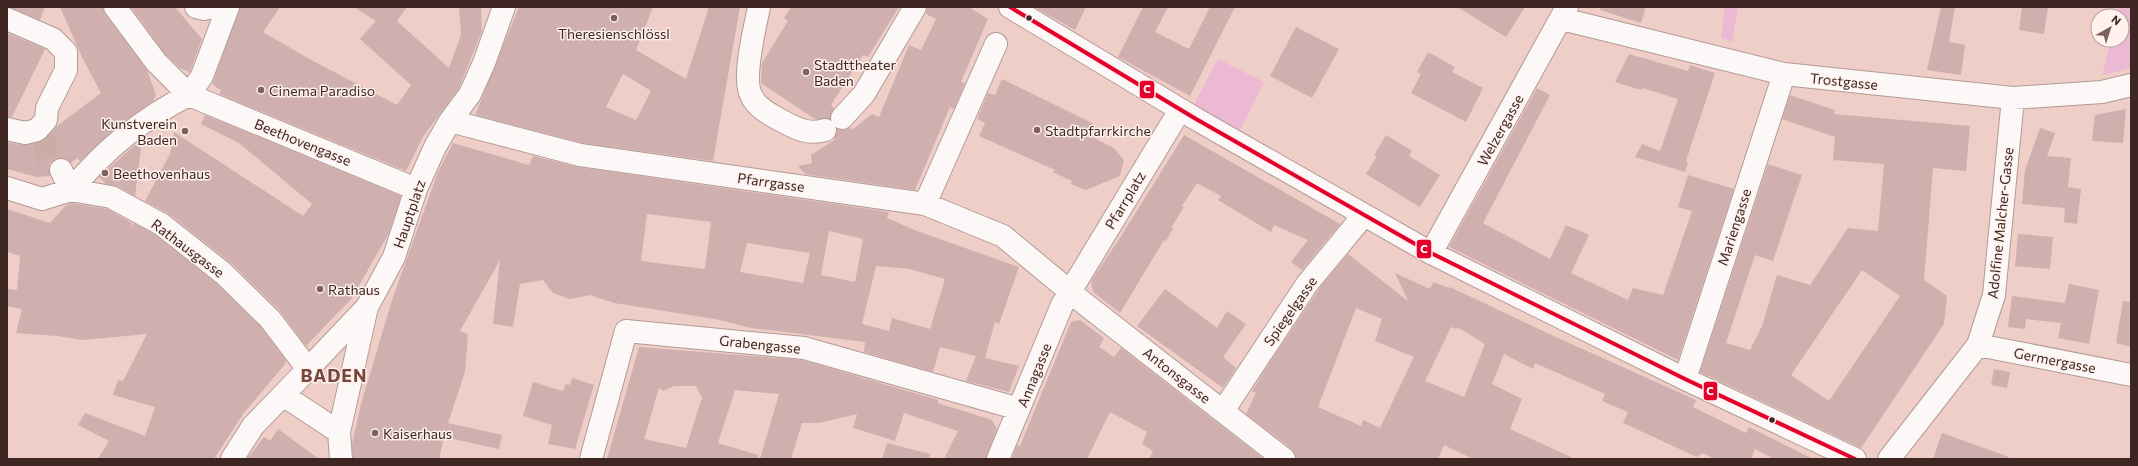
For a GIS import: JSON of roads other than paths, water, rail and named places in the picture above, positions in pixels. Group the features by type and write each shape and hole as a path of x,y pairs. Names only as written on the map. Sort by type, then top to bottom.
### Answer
{"street":[{"name":"Beethovengasse","path":"115,7 156,62 189,95 416,189"},
{"path":"196,7 203,9 211,7"},
{"path":"61,170 71,190 90,166 137,125 163,108 189,95 202,76 228,7"},
{"name":"Hauptplatz","path":"341,459 339,432 367,307 394,257 416,189 450,121 470,94 484,63 504,7"},
{"path":"759,7 747,76 751,96 758,105 768,112 797,128 814,132 833,124 864,94 916,7"},
{"path":"1010,7 1180,110 1432,253 1685,379 1855,459"},
{"name":"Trostgasse","path":"1564,13 1784,74 2013,98 2102,92 2131,85"},
{"name":"Welzergasse","path":"1432,253 1564,13"},
{"path":"7,19 54,39 66,52 66,70 47,108 46,120 40,133 25,133 7,129"},
{"path":"926,204 996,44"},
{"name":"Mariengasse","path":"1685,379 1784,74"},
{"name":"Adolfine Malcher-Gasse","path":"1889,459 1978,345 1994,296 2013,98"},
{"name":"Pfarrplatz","path":"1070,292 1180,110"},
{"name":"Pfarrgasse","path":"450,121 580,155 926,204 1003,236 1070,292"},
{"name":"Rathausgasse","path":"7,188 42,199 71,190 111,197 161,224 223,273 270,319 302,361"},
{"name":"Spiegelgasse","path":"1223,411 1307,284 1364,215"},
{"name":"Annagasse","path":"998,459 1020,410 1062,306 1070,292"},
{"name":"Antonsgasse","path":"1070,292 1284,459"},
{"name":"Hauptplatz","path":"232,459 253,426 283,395 302,361 367,307"},
{"name":"Grabengasse","path":"591,459 626,331 804,348 1020,410"},
{"name":"Germergasse","path":"1978,345 2131,375"},
{"path":"283,395 339,432"}],"tunnel":[{"path":"44,135 46,156 61,170"}],"place":[{"name":"Theresienschlössl","path":"614,18"},
{"name":"Stadttheater Baden","path":"806,72"},
{"name":"Cinema Paradiso","path":"261,90"},
{"name":"Stadtpfarrkirche","path":"1037,130"},
{"name":"Kunstverein Baden","path":"185,131"},
{"name":"Beethovenhaus","path":"105,173"},
{"name":"Rathaus","path":"320,289"},
{"name":"Kaiserhaus","path":"375,433"}],"district":[{"name":"BADEN","path":"334,375"}]}
